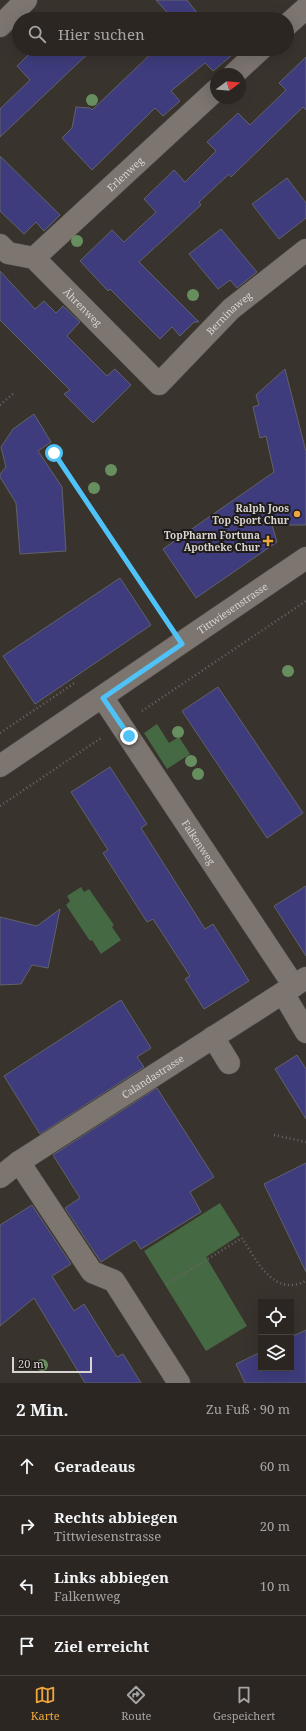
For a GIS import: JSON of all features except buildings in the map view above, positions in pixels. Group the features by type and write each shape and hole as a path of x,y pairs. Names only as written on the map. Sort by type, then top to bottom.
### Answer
{"street":[{"path":"14,12 26,0"},
{"path":"302,0 306,4"},
{"path":"294,19 306,8"},
{"path":"0,26 12,14"},
{"path":"240,68 253,56"},
{"name":"Erlenweg","path":"34,258 210,96"},
{"path":"0,245 8,253 34,258"},
{"name":"Berninaweg","path":"159,384 231,309 306,250"},
{"name":"Ährenweg","path":"34,258 159,384"},
{"name":"Tittwiesenstrasse","path":"0,766 103,698 306,558"},
{"name":"Falkenweg","path":"103,698 294,986 306,1032"},
{"name":"Calandastrasse","path":"0,1177 19,1162 294,986"},
{"path":"213,1037 229,1063"},
{"path":"19,1162 92,1272 114,1281 179,1383"}],"path":[{"path":"0,405 14,393"},
{"path":"54,453 182,644"},
{"path":"0,806 306,601"},
{"path":"274,1135 306,1142"},
{"path":"167,1284 242,1238 265,1273 275,1281 285,1285 297,1286 306,1281"}],"green space":[{"path":"157,724 169,743 179,737 190,754 167,769 144,733"},
{"path":"81,887 84,892 89,889 114,925 112,927 121,940 101,954 92,940 90,941 66,905 70,901 67,896"},
{"path":"220,1203 240,1235 206,1257 247,1326 206,1351 144,1251"}],"place":[{"name":"Ralph Joos Top Sport Chur","path":"297,514"},
{"name":"TopPharm Fortuna Apotheke Chur","path":"268,541"}],"route":[{"path":"54,453 182,644 103,698 129,736"}]}
